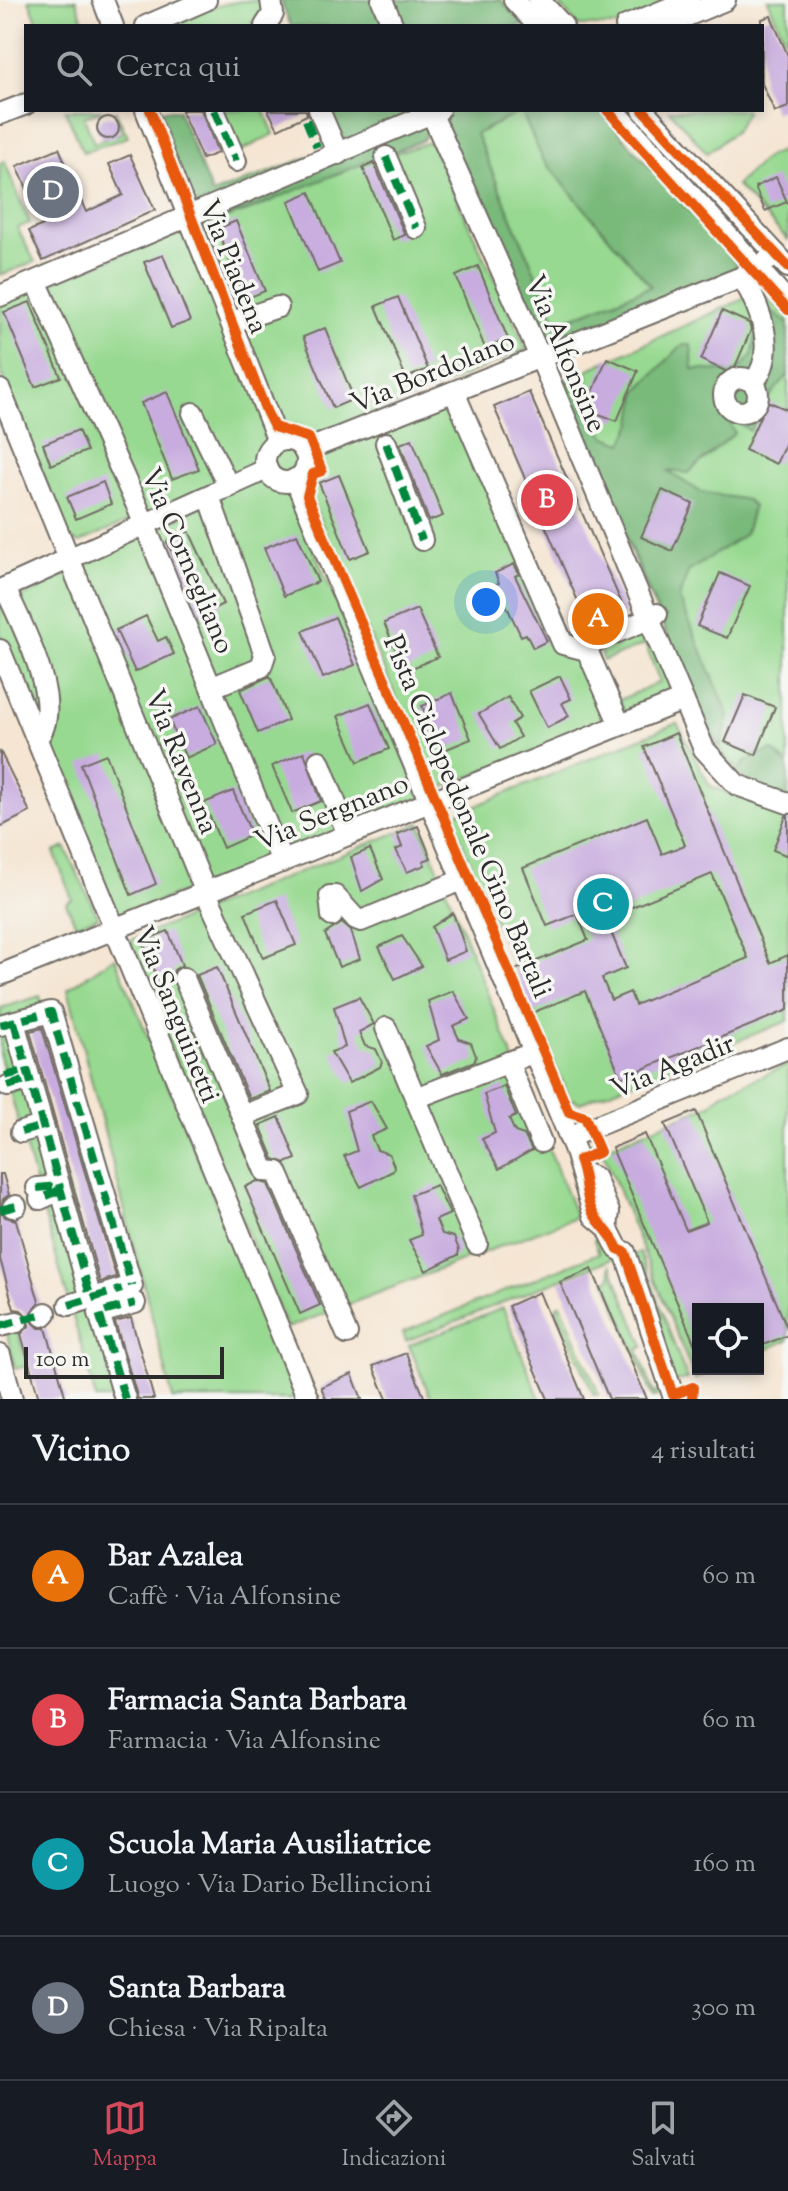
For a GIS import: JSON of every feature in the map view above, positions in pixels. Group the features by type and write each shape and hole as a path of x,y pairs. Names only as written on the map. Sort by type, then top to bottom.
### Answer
{"street":[{"path":"103,0 112,24"},
{"path":"151,24 206,0"},
{"path":"266,24 273,14 271,0"},
{"path":"271,0 282,24"},
{"path":"382,0 392,24"},
{"path":"514,0 536,24"},
{"path":"539,0 561,24"},
{"path":"631,24 689,0"},
{"path":"668,24 725,0"},
{"path":"0,114 24,105"},
{"name":"Via Piadena","path":"147,112 278,441"},
{"path":"215,112 236,161"},
{"path":"320,112 338,154"},
{"path":"0,296 37,283 431,112"},
{"name":"Via Alfonsine","path":"433,112 653,617 704,749 737,785 788,803"},
{"path":"616,112 750,273 788,302"},
{"path":"645,112 782,260"},
{"path":"386,157 416,228"},
{"name":"Via Bordolano","path":"304,451 782,260"},
{"path":"750,273 766,345 765,357 753,383"},
{"name":"Via Cornegliano","path":"37,283 145,526 282,862"},
{"path":"232,322 278,307"},
{"name":"Via Ravenna","path":"0,390 206,893 298,1094 242,1116"},
{"path":"454,392 563,644 587,650"},
{"path":"193,413 229,487"},
{"path":"278,441 296,443 304,451 305,467 295,479 279,480 267,469 266,453 278,441"},
{"path":"386,443 422,540"},
{"path":"38,737 49,716 46,693 3,589 267,469"},
{"path":"295,479 432,800 569,1137 585,1174 595,1178 600,1189 609,1212 607,1227 618,1249 625,1252 673,1395"},
{"path":"209,496 265,655 261,667 213,687"},
{"path":"587,650 593,642 653,617"},
{"name":"Via Sanguinetti","path":"0,650 308,1399"},
{"path":"587,650 620,725"},
{"name":"Via Sergnano","path":"0,975 683,700"},
{"path":"319,761 348,835"},
{"path":"332,916 330,896 338,898 361,921 464,879"},
{"path":"184,978 265,1171 277,1172 347,1334"},
{"path":"91,1299 28,1074 7,1024 51,1012 130,1293"},
{"path":"386,1028 477,1244"},
{"name":"Via Agadir","path":"569,1137 788,1048"},
{"path":"416,1098 535,1052"},
{"path":"508,1062 541,1142"},
{"path":"7,1081 28,1074"},
{"path":"21,1132 43,1126"},
{"path":"38,1193 59,1186"},
{"path":"69,1305 130,1293"},
{"path":"125,1399 99,1313 130,1293"},
{"path":"0,1355 12,1399"}],"green space":[{"path":"29,0 76,0 84,24 38,24"},
{"path":"262,0 268,12 251,24 172,24 213,7"},
{"path":"501,0 522,24 290,24 281,2"},
{"path":"555,0 669,0 670,5 620,24 577,24"},
{"path":"768,0 788,0 788,46"},
{"path":"66,112 97,112 84,117 94,143 122,133 116,112 128,137 83,152"},
{"path":"155,112 179,112 212,194 340,145 327,112 519,112 476,134 557,324 651,286 543,160 521,112 601,112 740,268 547,344 535,331 433,122 423,140 213,223 205,203 191,205"},
{"path":"224,112 265,112 274,134 239,152"},
{"path":"522,112 543,160 651,286 557,324 476,134"},
{"path":"671,112 746,112 735,131 707,153"},
{"path":"430,142 527,349 309,443 271,434 256,461 240,473 79,543 69,538 0,369 0,305 45,284 185,231 254,209 327,175"},
{"path":"788,148 788,240 736,185 766,157"},
{"path":"4,161 30,223 17,228 35,262 0,275 0,163"},
{"path":"759,292 788,316 788,793 732,765 710,736 558,383"},
{"path":"762,304 788,324 788,375 764,403 750,431 737,422 736,403 723,411 735,433 688,473 667,471 701,492 747,500 753,506 745,534 688,572 679,598 729,715 721,747 702,719 563,384 588,375 584,407 606,437 623,443 633,423 637,391 682,345 691,345 693,369 736,372 752,356"},
{"path":"452,399 560,644 582,650 612,721 436,790 309,495 307,480 317,456"},
{"path":"286,446 296,450 300,460 296,470 286,474 276,470 272,460 276,450"},
{"path":"266,481 289,493 422,799 115,918 0,633 0,608 244,484"},
{"path":"649,627 679,696 626,716 619,700 660,682 645,644 603,661 599,648"},
{"path":"677,723 710,786 764,807 788,811 788,1021 580,1103 569,1098 451,816"},
{"path":"772,750 788,765 788,799 763,791 736,773 747,760"},
{"path":"420,823 576,1217 287,1328 126,942"},
{"path":"65,847 98,917 76,925 66,903 72,899 54,852"},
{"path":"115,957 297,1399 173,1399 68,989"},
{"path":"40,996 48,1023 23,1030 127,1399 96,1399 0,1056 1,1008"},
{"path":"788,1065 788,1340 764,1350 764,1303 692,1303 692,1372 602,1149 710,1105 724,1092"},
{"path":"605,1236 614,1258 406,1341 403,1332 599,1253 594,1240"},
{"path":"640,1253 687,1379 675,1381 631,1256"},
{"path":"610,1264 644,1346 638,1350 654,1393 666,1389 668,1393 653,1397 606,1280 611,1278"},
{"path":"561,1304 599,1394 594,1395 556,1307"},
{"path":"503,1308 540,1399 431,1399 409,1345"},
{"path":"16,1325 27,1366 15,1369 6,1329"}],"building":[{"path":"771,16 788,56 788,107 775,112 764,88 762,19"},
{"path":"182,112 202,112 218,153 202,159"},
{"path":"269,112 306,112 307,115 278,129"},
{"path":"108,117 116,120 119,128 116,136 108,139 100,136 97,128 100,120"},
{"path":"59,148 86,212 123,195 109,164 130,155 155,210 43,261 29,231 43,225 17,166"},
{"path":"374,163 405,235 393,240 363,168"},
{"path":"776,177 787,202 765,211 755,187"},
{"path":"310,192 340,263 318,272 289,201"},
{"path":"236,221 265,291 245,299 217,229"},
{"path":"163,255 190,321 171,328 144,262"},
{"path":"478,266 508,339 485,348 456,276"},
{"path":"398,297 428,369 406,378 376,306"},
{"path":"30,302 61,377 35,387 4,312"},
{"path":"722,311 749,323 751,330 732,374 701,360"},
{"path":"325,328 354,399 333,408 303,337"},
{"path":"607,358 638,371 617,421 586,409"},
{"path":"167,392 199,469 172,479 141,403"},
{"path":"529,392 626,613 590,629 494,407"},
{"path":"767,401 788,410 788,438 776,464 745,450"},
{"path":"78,430 87,451 51,465 43,444"},
{"path":"412,439 443,516 429,521 400,444"},
{"path":"339,475 370,551 350,559 319,483"},
{"path":"103,482 111,504 76,519 67,497"},
{"path":"662,490 693,504 672,551 641,537"},
{"path":"189,531 223,604 201,615 167,542"},
{"path":"297,534 318,582 284,596 264,548"},
{"path":"514,564 519,574 515,576 547,641 533,648 526,634 521,636 496,584 499,583 495,573"},
{"path":"720,573 750,586 727,638 697,626"},
{"path":"417,609 438,657 405,671 384,623"},
{"path":"146,616 158,641 166,637 174,654 135,672 116,630"},
{"path":"335,617 355,665 323,678 303,631"},
{"path":"270,676 288,720 258,733 240,690"},
{"path":"560,676 571,699 562,703 569,716 547,728 529,691"},
{"path":"452,693 471,739 442,751 422,706"},
{"path":"745,695 775,707 756,755 725,742"},
{"path":"508,697 520,718 512,723 520,737 500,749 479,714"},
{"path":"370,703 389,749 358,762 338,716"},
{"path":"200,706 217,744 186,758 169,720"},
{"path":"676,733 770,963 788,955 788,1010 621,1078 585,991 532,1013 515,970 588,940 577,914 547,926 523,868 647,817 662,854 685,845 644,747","holes":["712,874 748,958 635,1005 630,992 611,1000 602,978 626,968 605,918"]},
{"path":"0,751 30,812 0,827"},
{"path":"304,752 321,801 292,813 272,766"},
{"path":"106,754 156,884 131,895 81,764"},
{"path":"233,791 252,835 223,848 204,803"},
{"path":"788,816 788,856 773,850"},
{"path":"418,826 431,858 423,861 425,865 407,872 396,850 402,847 397,834"},
{"path":"370,849 383,879 362,891 351,857"},
{"path":"277,900 296,945 263,958 245,913"},
{"path":"453,913 466,951 445,960 432,927"},
{"path":"342,923 351,931 360,959 339,967 325,934"},
{"path":"168,931 182,965 174,970 171,979 160,984 142,941"},
{"path":"402,936 422,966 395,979 379,947"},
{"path":"217,967 270,1091 249,1099 197,975"},
{"path":"453,991 469,1019 453,1026 459,1039 471,1043 476,1056 475,1061 442,1074 426,1046 439,1040 428,1001"},
{"path":"359,997 374,1024 359,1032 365,1046 376,1049 382,1062 380,1067 349,1083 331,1052 345,1047 334,1007"},
{"path":"42,1028 116,1277 100,1282 30,1031"},
{"path":"504,1086 516,1116 509,1119 515,1132 524,1135 532,1150 499,1169 482,1139 495,1133 484,1094"},
{"path":"371,1101 387,1129 371,1136 377,1150 389,1154 394,1166 393,1171 361,1187 344,1156 357,1151 346,1111"},
{"path":"696,1111 788,1335 764,1345 764,1303 692,1303 692,1338 612,1148 645,1134 686,1230 707,1222 665,1124"},
{"path":"279,1117 296,1159 286,1163 274,1159 260,1125"},
{"path":"0,1174 3,1174 9,1195 3,1199 1,1210 5,1217 16,1220 39,1302 31,1312 31,1320 39,1328 46,1328 66,1399 39,1399 21,1334 29,1326 29,1318 21,1310 14,1309 0,1259"},
{"path":"257,1181 268,1184 320,1305 300,1314 245,1187"},
{"path":"436,1185 450,1214 436,1220 442,1234 454,1237 459,1250 458,1255 426,1271 409,1240 422,1235 411,1195"},
{"path":"592,1269 647,1399 609,1399 560,1282"},
{"path":"539,1292 584,1399 548,1399 508,1306"},
{"path":"131,1318 154,1399 138,1399 115,1322"},
{"path":"406,1353 425,1399 387,1399 373,1366"},
{"path":"352,1374 362,1399 326,1399 321,1387"}],"marked path":[{"path":"215,112 236,161"},
{"path":"306,120 317,147"},
{"path":"386,157 416,228"},
{"path":"386,443 422,540"},
{"path":"0,1025 51,1012 132,1286"},
{"path":"14,1022 91,1299"},
{"path":"5,1076 27,1070"},
{"path":"8,1086 30,1079"},
{"path":"21,1132 43,1126"},
{"path":"37,1188 59,1186 58,1191 40,1199"},
{"path":"0,1210 16,1206"},
{"path":"69,1305 122,1289"},
{"path":"125,1399 99,1313 135,1303"},
{"path":"0,1326 46,1313"}],"cycle path":[{"name":"Pista Ciclopedonale Gino Bartali","path":"151,112 266,411 274,427 309,438 322,471 313,474 307,496 569,1112 585,1117 600,1152 579,1160 592,1211 618,1249 625,1252 673,1395 693,1387 692,1399"},
{"path":"609,112 788,310"},
{"path":"645,112 788,267"}],"place":[{"name":"Santa Barbara","path":"53,192"},
{"name":"Farmacia Santa Barbara","path":"547,500"},
{"name":"Bar Azalea","path":"598,619"},
{"name":"Scuola Maria Ausiliatrice","path":"603,904"}]}
